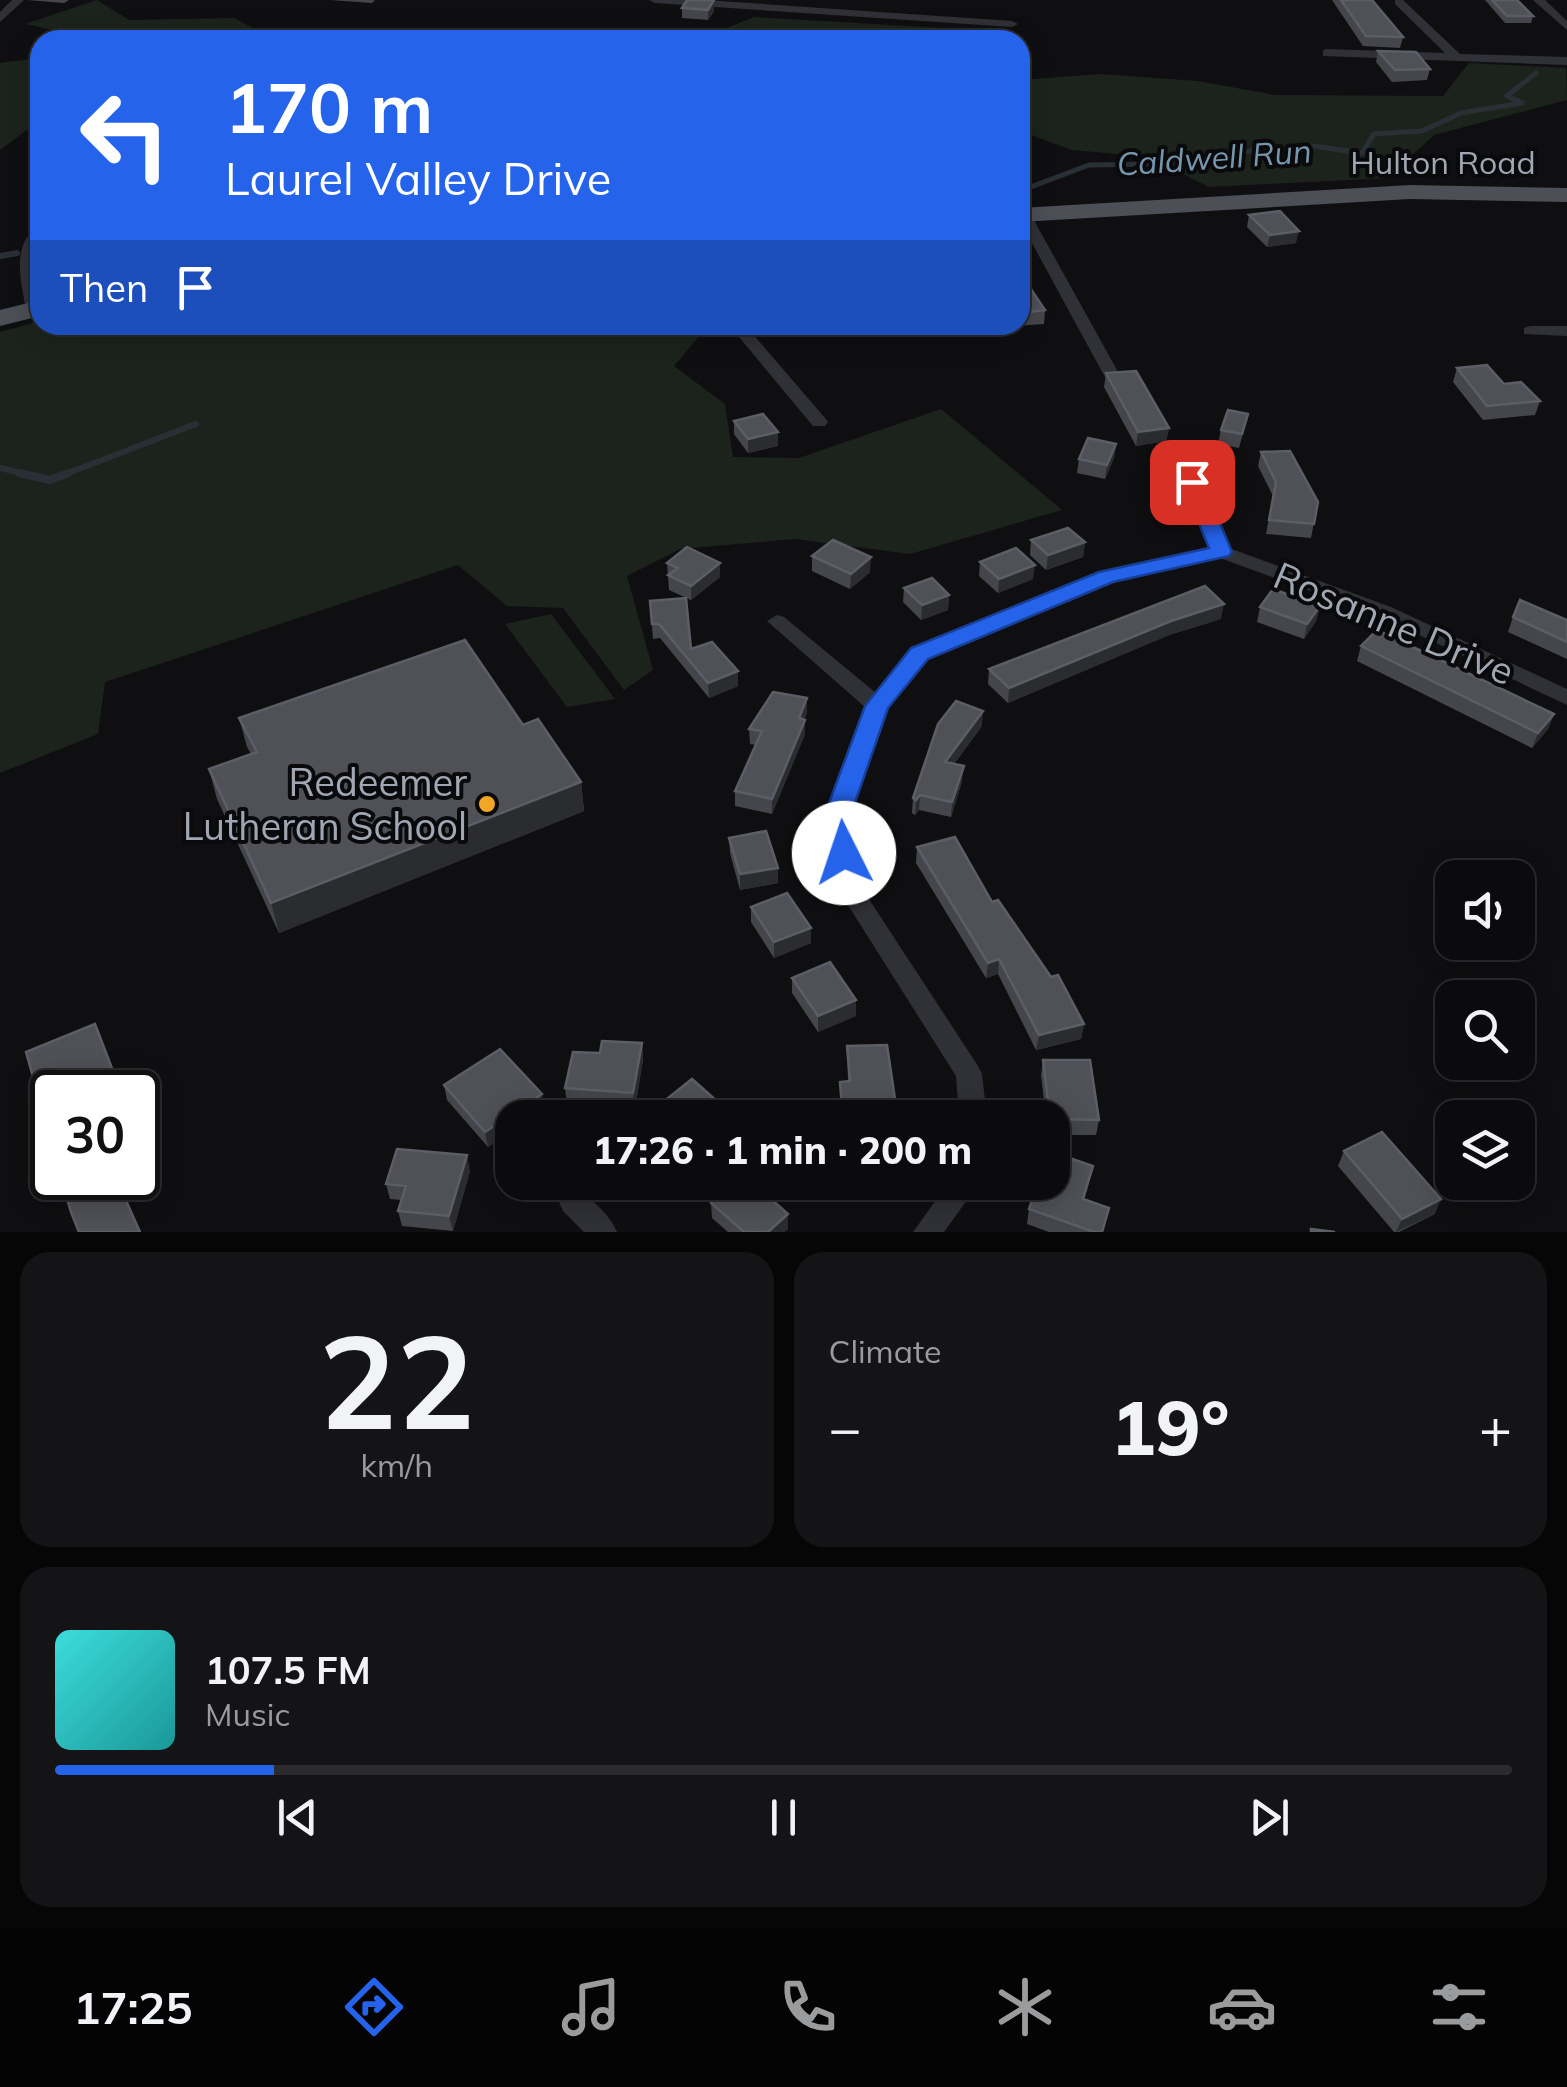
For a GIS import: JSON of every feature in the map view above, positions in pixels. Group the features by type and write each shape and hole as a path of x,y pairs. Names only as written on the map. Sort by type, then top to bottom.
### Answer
{"main road":[{"name":"Hulton Road","path":"1030,215 1410,192 1567,195"},
{"path":"0,318 30,311"}],"street":[{"path":"0,19 18,0"},
{"path":"654,0 1012,24"},
{"path":"1540,0 1567,27"},
{"path":"1399,2 1456,57"},
{"path":"1326,53 1567,61"},
{"path":"1030,229 1114,379"},
{"path":"30,251 25,261 30,281"},
{"path":"1530,331 1567,331"},
{"path":"745,335 819,422"},
{"path":"971,1100 969,1074 851,891 838,814 877,706 919,654 1107,577 1221,552 1192,482"},
{"name":"Rosanne Drive","path":"1221,552 1384,611 1567,698"},
{"path":"776,621 877,706"},
{"path":"927,1232 952,1200"},
{"path":"574,1202 603,1232"}],"shaded area":[{"path":"97,0 129,20 234,18 256,30 52,30 25,24"},
{"path":"754,17 977,30 722,30"},
{"path":"30,59 30,128 0,150 0,63"},
{"path":"1469,63 1566,68 1567,100 1434,135 1387,178 1209,187 1149,157 1072,150 1030,135 1030,79 1101,74 1197,81 1276,95 1443,96"},
{"path":"30,324 30,335 700,335 674,366 725,404 733,457 799,458 941,409 1062,510 910,554 795,539 680,549 627,576 653,670 624,690 563,608 507,606 458,565 105,682 98,734 0,773 0,332"},
{"path":"551,614 615,699 567,707 505,624"}],"building":[{"path":"687,0 714,0 708,10 682,8"},
{"path":"1341,0 1372,0 1403,37 1366,36"},
{"path":"1492,0 1517,0 1533,16 1507,16"},
{"path":"1378,51 1416,52 1430,69 1395,70"},
{"path":"1280,211 1299,231 1270,235 1249,215"},
{"path":"1030,288 1045,310 1030,312"},
{"path":"1487,365 1504,384 1521,382 1540,401 1487,406 1457,368"},
{"path":"1136,371 1169,428 1138,432 1106,373"},
{"path":"1228,410 1248,414 1242,434 1221,430"},
{"path":"763,414 778,432 748,439 734,421"},
{"path":"1088,438 1116,444 1107,465 1079,459"},
{"path":"1290,451 1318,502 1314,524 1269,520 1276,482 1261,452"},
{"path":"1068,528 1085,542 1048,555 1031,540"},
{"path":"833,540 871,557 851,574 812,556"},
{"path":"687,547 720,563 691,586 668,575 678,568 667,563"},
{"path":"1016,548 1035,565 999,579 980,562"},
{"path":"932,578 949,595 922,605 904,588"},
{"path":"1205,586 1224,604 1171,621 1009,688 989,669"},
{"path":"1273,589 1320,606 1307,624 1260,607"},
{"path":"686,598 691,649 712,642 738,671 708,683 659,624 652,624 650,601"},
{"path":"1520,600 1567,620 1567,642 1513,617"},
{"path":"1377,630 1554,714 1538,733 1361,646"},
{"name":"Redeemer Lutheran School","path":"465,640 523,725 538,719 581,782 271,903 209,769 257,752 239,718"},
{"path":"773,692 807,698 799,718 805,720 772,799 735,791 762,731 749,729"},
{"path":"956,701 983,711 945,762 964,766 952,802 920,795 916,800 913,798 938,724"},
{"path":"766,831 778,868 740,874 729,838"},
{"path":"955,837 992,902 998,900 1051,977 1058,975 1084,1024 1039,1035 999,959 988,963 917,847"},
{"path":"787,893 811,928 774,942 751,907"},
{"path":"830,962 856,1000 818,1016 792,978"},
{"path":"95,1024 113,1070 31,1070 26,1052"},
{"path":"602,1041 642,1043 633,1093 565,1088 573,1052 600,1053"},
{"path":"887,1045 895,1100 841,1100 840,1082 850,1081 847,1046"},
{"path":"500,1049 542,1094 533,1100 495,1100 495,1125 485,1132 444,1085"},
{"path":"1043,1060 1090,1060 1099,1120 1070,1119 1070,1100 1048,1100"},
{"path":"692,1079 716,1100 666,1100"},
{"path":"1382,1132 1435,1192 1435,1200 1439,1200 1402,1219 1344,1151"},
{"path":"397,1149 467,1155 449,1216 398,1211 406,1186 386,1184"},
{"path":"1070,1158 1093,1166 1083,1199 1109,1208 1102,1232 1029,1209 1032,1200 1070,1200"},
{"path":"67,1200 126,1200 140,1232 79,1232"},
{"path":"772,1200 788,1214 768,1232 744,1232 711,1203"}],"waterway":[{"name":"Caldwell Run","path":"1030,187 1089,165 1161,164 1173,158 1313,146 1362,153 1374,134 1422,131 1461,113 1522,103 1507,96 1536,73"},
{"name":"Caldwell Run","path":"0,256 17,253"},
{"path":"63,475 196,424"},
{"path":"0,468 30,475"},
{"path":"19,473 50,480 69,473"}],"place":[{"name":"Redeemer Lutheran School","path":"487,804"}],"route":[{"path":"844,853 838,814 877,706 919,654 1107,577 1221,552 1192,482"}]}
